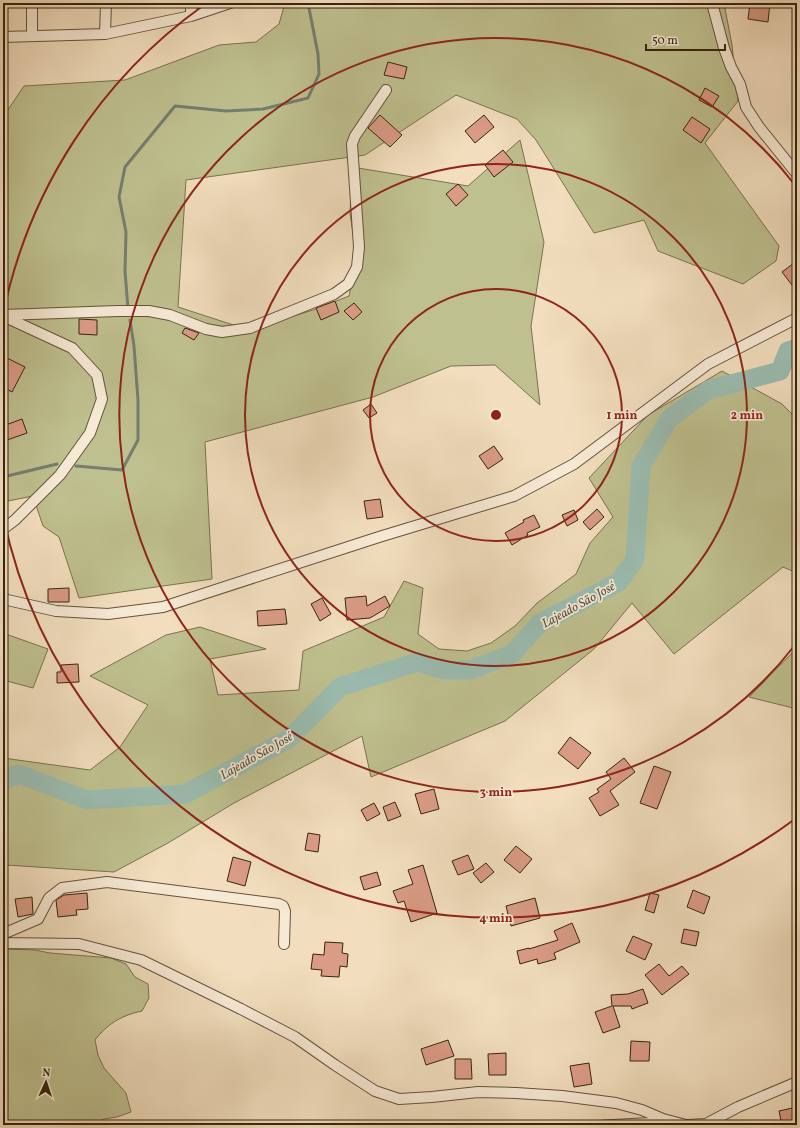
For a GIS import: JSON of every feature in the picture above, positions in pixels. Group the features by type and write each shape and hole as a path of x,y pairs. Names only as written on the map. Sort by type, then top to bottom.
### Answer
{"street":[{"path":"32,3 32,36"},
{"path":"105,34 106,3"},
{"path":"191,3 191,16"},
{"path":"3,37 105,34 191,16 230,3"},
{"path":"712,3 724,48 731,67 740,84 746,107 759,127 797,174"},
{"path":"3,316 149,311 170,315 206,329 222,332 250,328 334,294 348,284 357,267 359,247 352,144 355,136 386,90"},
{"path":"3,316 72,348 97,374 102,399 90,433 60,475 15,520 3,529"},
{"path":"3,598 56,611 108,614 163,607 514,496 574,464 708,364 797,318"},
{"path":"3,934 38,919 49,898 62,888 107,882 279,904 283,906 285,911 284,944"},
{"path":"3,943 79,944 141,960 296,1037 334,1065 375,1091 399,1099 478,1092 516,1093 616,1103 642,1110 663,1120 687,1125 706,1124 738,1107 797,1082"}],"lane":[{"path":"591,1125 663,1120"}],"green space":[{"path":"285,3 724,3 732,45 738,101 705,143 779,246 776,261 743,284 658,251 644,220 594,233 536,140 517,119 456,95 365,155 186,180 178,307 249,330 313,310 349,296 357,259 350,214 352,167 468,186 520,140 544,242 531,326 540,405 495,365 451,366 373,397 205,442 212,579 79,598 59,537 43,526 33,496 3,502 3,117 24,86 125,80 219,45 256,42 279,24"},
{"path":"722,371 782,404 797,419 797,573 783,567 674,654 632,603 594,649 505,721 371,777 362,736 234,803 168,843 114,872 6,865 3,860 3,758 90,770 120,747 148,705 90,676 166,635 200,627 266,649 210,659 218,695 299,690 303,651 384,617 404,581 423,588 418,634 439,649 467,651 491,643 515,626 537,603 576,574 590,543 613,517 589,478 648,415"},
{"path":"3,633 48,649 33,688 3,680"},
{"path":"797,648 797,709 749,697"},
{"path":"3,949 35,950 50,953 111,958 126,964 135,977 148,984 149,998 142,1011 128,1015 116,1021 105,1029 95,1040 98,1055 104,1068 126,1093 131,1112 117,1117 104,1119 89,1125 3,1125"}],"building":[{"path":"750,3 770,3 768,22 748,19"},
{"path":"388,62 407,67 404,79 384,75"},
{"path":"705,88 719,96 712,107 699,100"},
{"path":"380,115 402,135 390,147 368,128"},
{"path":"484,115 494,127 475,143 465,131"},
{"path":"692,117 710,129 701,143 683,130"},
{"path":"503,150 513,162 494,177 485,165"},
{"path":"458,184 468,195 456,206 446,194"},
{"path":"794,263 797,268 797,282 792,285 782,272"},
{"path":"335,301 339,312 321,320 316,308"},
{"path":"354,303 362,312 353,320 344,311"},
{"path":"79,319 97,320 97,335 79,334"},
{"path":"185,328 199,333 194,340 182,333"},
{"path":"3,356 25,367 12,392 3,387"},
{"path":"371,404 377,413 369,418 363,410"},
{"path":"22,419 27,433 7,440 3,426"},
{"path":"494,446 503,459 488,469 479,456"},
{"path":"380,499 383,517 367,519 364,501"},
{"path":"597,509 604,517 590,530 583,522"},
{"path":"574,510 578,520 567,526 562,515"},
{"path":"534,515 540,527 527,533 528,535 512,545 505,533 524,522 523,520"},
{"path":"69,588 69,602 48,602 48,589"},
{"path":"366,596 367,606 385,596 390,606 370,618 347,620 345,598"},
{"path":"322,598 331,614 320,621 311,604"},
{"path":"285,609 287,624 258,626 257,611"},
{"path":"78,664 79,682 57,683 57,672 61,672 61,665"},
{"path":"570,737 591,753 578,769 558,753"},
{"path":"624,758 635,772 610,791 619,805 600,816 589,798 599,792 597,789 611,779 606,772"},
{"path":"654,766 671,772 657,809 640,803"},
{"path":"434,789 439,809 421,814 415,794"},
{"path":"395,802 401,816 388,821 383,807"},
{"path":"374,803 380,814 367,821 361,810"},
{"path":"308,833 320,835 318,852 305,850"},
{"path":"516,846 532,859 520,873 504,860"},
{"path":"468,855 474,869 458,875 452,861"},
{"path":"233,857 251,862 245,886 227,881"},
{"path":"486,863 494,872 481,883 473,873"},
{"path":"423,865 437,913 411,922 404,901 398,903 393,891 413,884 408,870"},
{"path":"377,872 381,885 364,890 360,877"},
{"path":"693,890 710,897 704,914 687,907"},
{"path":"87,893 88,909 76,910 77,915 58,917 56,900 64,895"},
{"path":"650,893 659,895 654,913 645,910"},
{"path":"32,897 33,914 18,917 15,899"},
{"path":"535,898 540,918 511,926 506,906"},
{"path":"572,923 580,942 554,953 556,959 538,964 537,959 520,964 517,951 558,940 554,931"},
{"path":"684,929 699,932 696,946 681,943"},
{"path":"633,936 652,944 645,960 626,951"},
{"path":"325,942 343,943 342,953 348,954 347,967 340,966 339,977 321,976 322,970 311,969 313,954 324,955"},
{"path":"659,964 669,976 682,966 689,974 662,995 645,975"},
{"path":"643,989 648,1003 632,1009 631,1006 613,1006 620,1027 603,1033 595,1012 612,1006 611,995 628,994"},
{"path":"448,1040 454,1056 426,1065 421,1049"},
{"path":"631,1041 650,1042 649,1061 630,1061"},
{"path":"506,1053 506,1075 489,1075 488,1054"},
{"path":"455,1059 471,1059 472,1079 455,1079"},
{"path":"589,1063 592,1084 574,1087 570,1066"},
{"path":"797,1107 797,1125 782,1125 779,1111"}],"waterway":[{"path":"128,309 125,271 126,232 119,197 125,167 175,106 226,111 263,109 308,98 319,74 318,54 308,3"},
{"path":"76,466 122,470 138,440 138,400 134,346 130,320"},
{"name":"Lajeado São José","path":"3,780 19,774 87,800 185,794 290,738 340,687 417,662 445,670 470,670 512,654 540,623 619,582 635,559 641,466 669,419 708,390 780,371 788,351 797,348"},
{"path":"3,477 57,464"}]}
